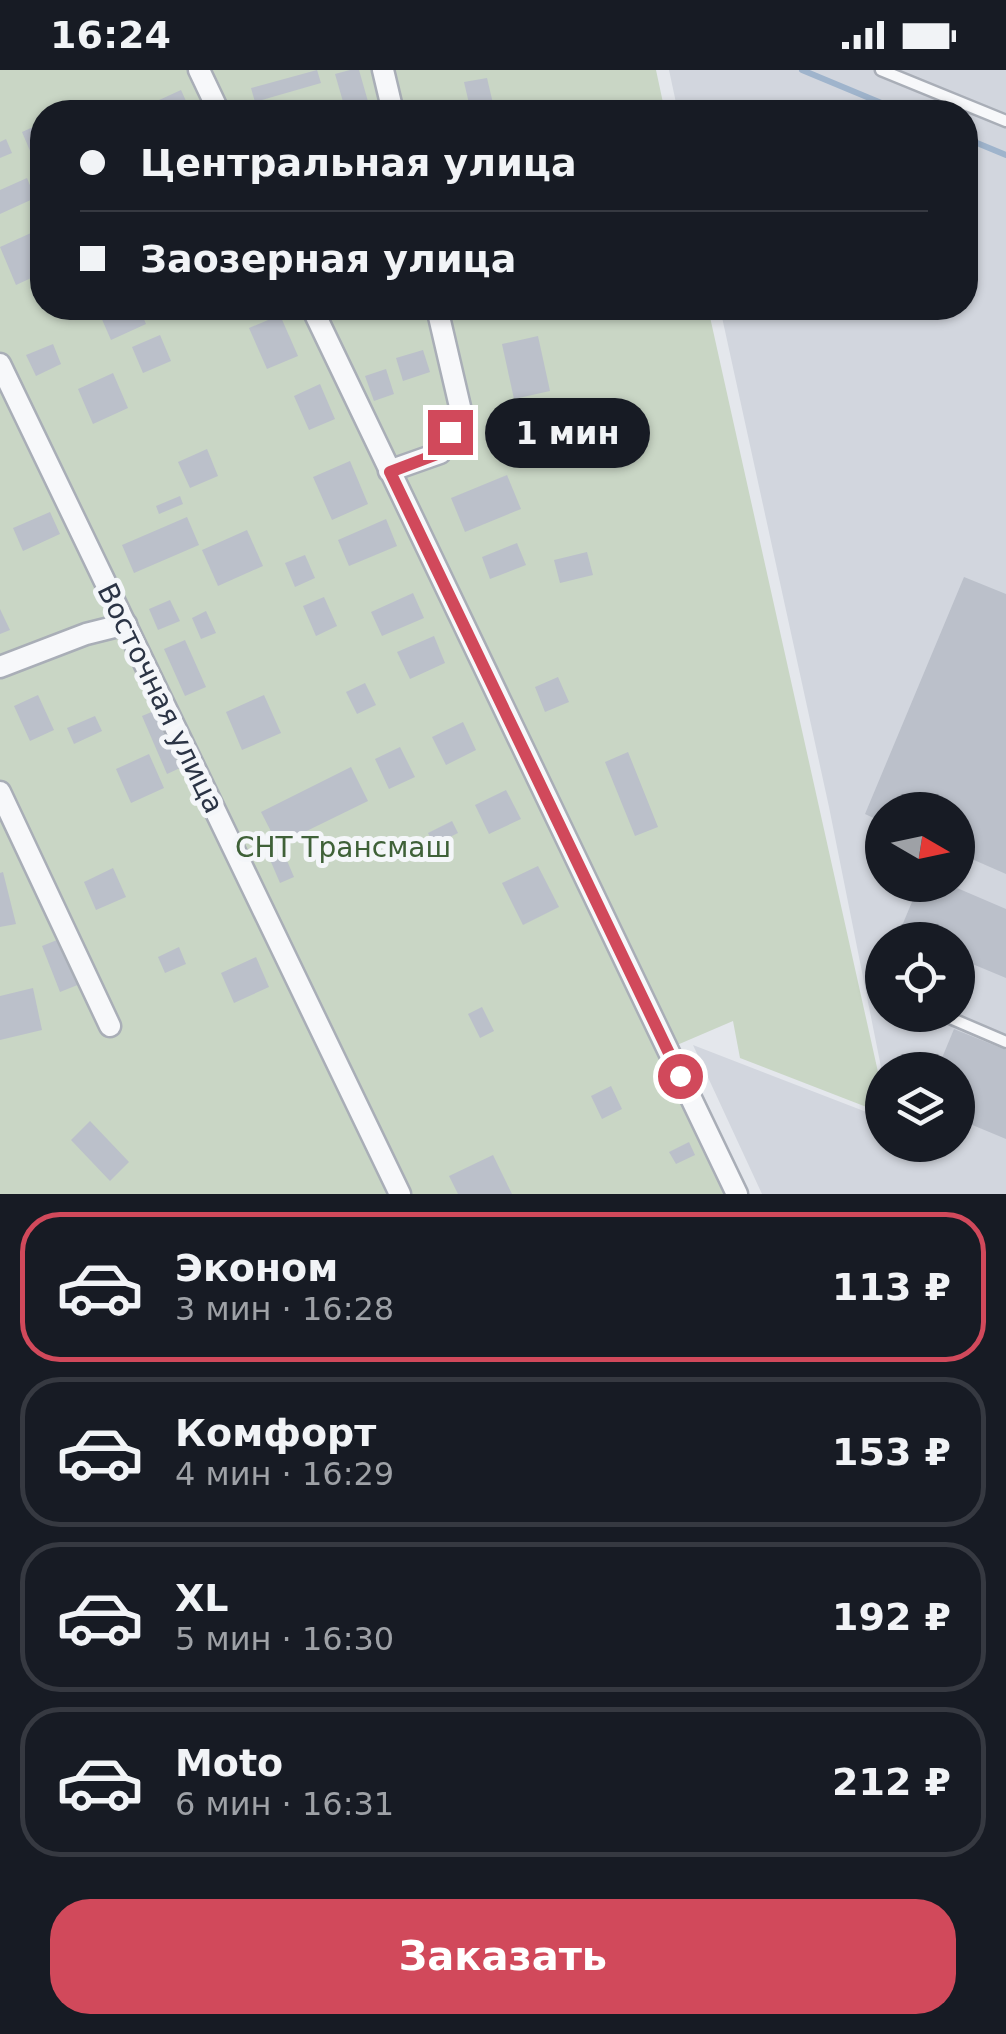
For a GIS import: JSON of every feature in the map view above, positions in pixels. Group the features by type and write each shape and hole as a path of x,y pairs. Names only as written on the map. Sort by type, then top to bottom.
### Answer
{"street":[{"path":"199,70 213,100"},
{"path":"383,70 390,100"},
{"path":"318,320 737,1194"},
{"path":"390,472 440,453 460,411 440,320"},
{"name":"Восточная улица","path":"0,364 400,1194"},
{"path":"0,667 86,634 126,624"},
{"path":"0,792 110,1026"}],"lane":[{"path":"881,70 955,100"},
{"path":"978,110 1006,121"},
{"path":"975,1029 1006,1042"}],"shaded area":[{"path":"669,70 1006,70 1006,1194 762,1194 693,1045 865,1111 865,1162 975,1162 975,1052 878,1052 874,1032 975,1032 975,922 865,922 865,987 723,320 978,320 978,100 675,100"}],"green space":[{"name":"СНТ Трансмаш","path":"0,70 656,70 662,100 30,100 30,320 711,320 865,1014 865,1032 869,1032 874,1052 865,1052 865,1106 740,1058 733,1021 677,1045 747,1194 0,1194"}],"building":[{"path":"317,70 321,83 262,100 254,100 251,88"},
{"path":"359,70 368,100 343,100 335,74"},
{"path":"487,78 492,100 468,100 464,82"},
{"path":"181,90 186,100 159,100"},
{"path":"30,128 30,151 22,132"},
{"path":"6,139 12,153 0,158 0,142"},
{"path":"27,178 30,200 0,214 0,190"},
{"path":"30,233 30,279 16,285 0,247"},
{"path":"102,320 144,320 146,324 111,340"},
{"path":"268,320 282,320 298,356 267,369 249,328"},
{"path":"160,335 171,361 143,373 132,347"},
{"path":"538,336 550,391 514,399 502,344"},
{"path":"53,344 61,364 36,376 26,355"},
{"path":"423,350 430,372 403,381 396,358"},
{"path":"386,369 394,394 374,401 365,376"},
{"path":"113,373 128,408 93,424 78,389"},
{"path":"320,384 335,419 309,430 294,396"},
{"path":"557,400 562,424 541,429 536,405"},
{"path":"513,412 523,437 501,445 491,420"},
{"path":"207,449 218,476 190,488 178,462"},
{"path":"350,461 368,504 332,520 313,477"},
{"path":"507,475 521,509 465,532 451,498"},
{"path":"180,496 183,504 159,514 156,506"},
{"path":"50,512 60,534 23,551 13,528"},
{"path":"187,517 199,545 134,573 122,545"},
{"path":"386,519 397,546 349,566 338,540"},
{"path":"247,530 263,566 218,586 202,550"},
{"path":"517,543 526,565 490,579 482,557"},
{"path":"587,552 593,575 560,583 554,560"},
{"path":"305,555 315,578 295,587 285,563"},
{"path":"964,577 1006,594 1006,874 975,860 975,792 874,792"},
{"path":"413,593 424,618 382,636 371,612"},
{"path":"324,597 337,626 316,636 303,606"},
{"path":"170,600 180,621 158,630 149,609"},
{"path":"0,609 10,630 0,634"},
{"path":"206,611 216,633 201,639 192,618"},
{"path":"434,636 445,663 410,679 397,652"},
{"path":"185,640 206,687 185,696 164,649"},
{"path":"558,677 569,702 545,712 535,687"},
{"path":"365,683 376,705 357,714 346,692"},
{"path":"38,695 54,730 30,741 14,706"},
{"path":"264,695 281,733 242,750 226,712"},
{"path":"154,711 180,768 167,774 142,716"},
{"path":"95,716 102,731 74,744 67,728"},
{"path":"463,722 476,750 446,765 432,737"},
{"path":"400,747 415,777 389,789 375,759"},
{"path":"628,752 658,827 635,836 605,762"},
{"path":"149,754 164,788 131,803 116,769"},
{"path":"351,767 368,801 278,845 261,812"},
{"path":"506,790 521,819 489,834 475,805"},
{"path":"452,821 458,833 434,845 428,833"},
{"path":"285,856 294,877 280,883 271,862"},
{"path":"538,866 559,907 523,925 502,883"},
{"path":"113,868 126,897 96,910 84,882"},
{"path":"3,872 16,924 0,927 0,873"},
{"path":"975,896 1006,909 1006,978 975,965 975,922 904,922 912,902 975,902"},
{"path":"62,938 80,984 60,992 42,946"},
{"path":"179,947 186,964 165,973 158,957"},
{"path":"256,957 269,987 234,1003 221,973"},
{"path":"33,988 42,1030 0,1040 0,996"},
{"path":"482,1007 494,1031 480,1038 468,1014"},
{"path":"953,1032 1006,1050 1006,1139 975,1126 975,1052 944,1052"},
{"path":"611,1086 622,1109 602,1119 591,1096"},
{"path":"90,1121 129,1162 110,1181 71,1140"},
{"path":"689,1142 695,1155 676,1164 669,1152"},
{"path":"493,1155 512,1194 458,1194 449,1176"}],"waterway":[{"path":"802,70 874,100"},
{"path":"978,143 1006,155"}],"route":[{"path":"450,432 440,453 390,472 680,1076"}]}
